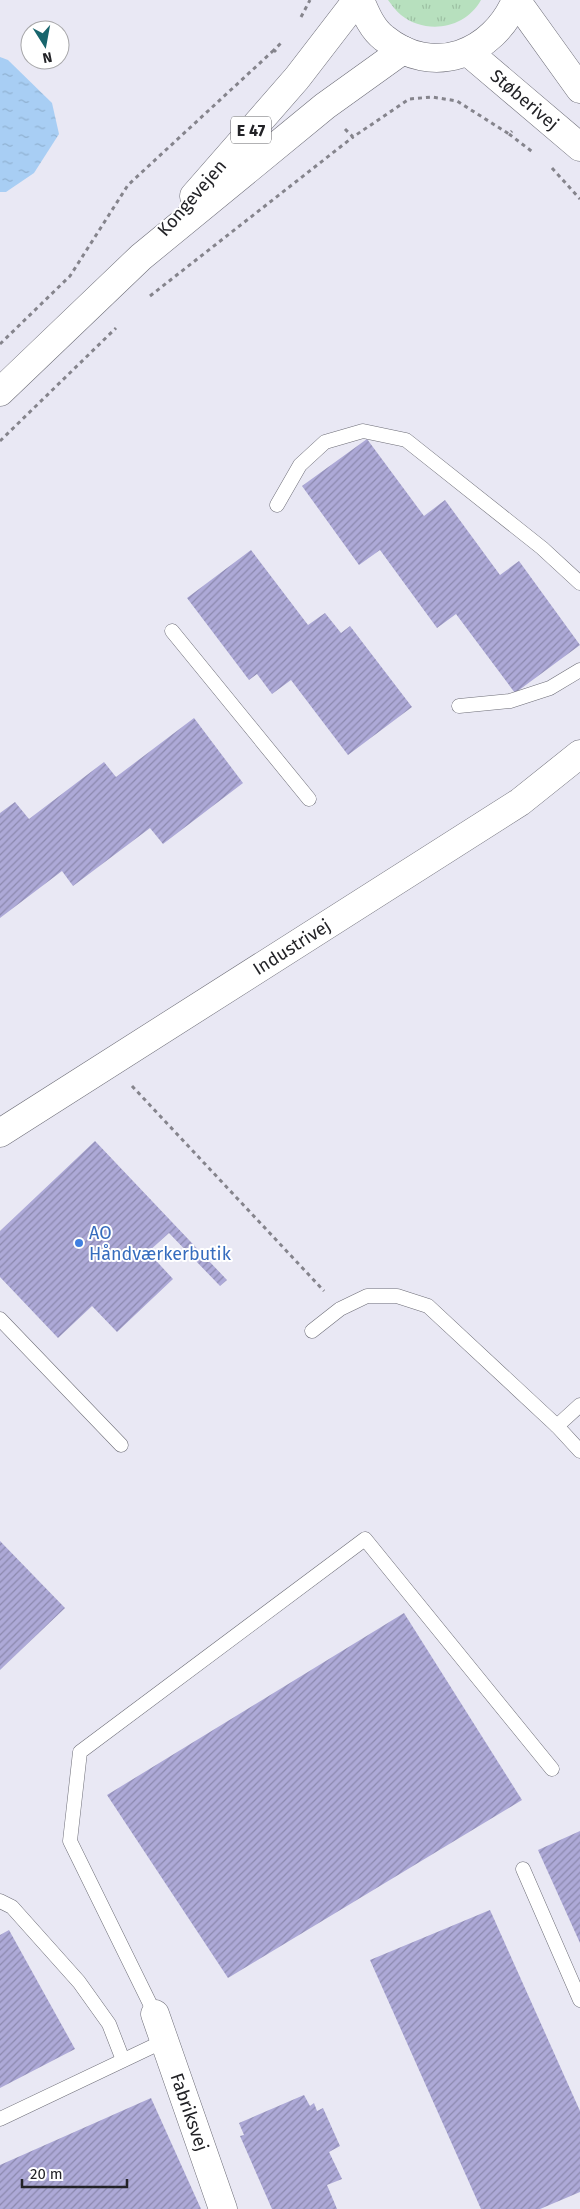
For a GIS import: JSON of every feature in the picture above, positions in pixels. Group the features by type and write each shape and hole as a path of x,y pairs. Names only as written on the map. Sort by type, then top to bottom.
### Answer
{"street":[{"name":"E 47","path":"358,0 368,19 384,38 402,50 424,57 446,58 468,52 484,43 498,31 509,16 516,0"},
{"name":"Kongevejen","path":"141,257 297,78 358,0"},
{"path":"516,0 580,89"},
{"name":"Kongevejen","path":"0,392 141,257 325,106 402,50"},
{"name":"Støberivej","path":"468,52 580,147"},
{"name":"Industrivej","path":"0,1133 520,802 580,754"},
{"name":"Fabriksvej","path":"155,2014 223,2209"}],"lane":[{"path":"277,505 300,465 325,442 363,431 406,440 542,548 580,583"},
{"path":"172,630 309,799"},
{"path":"459,706 510,702 550,688 580,670"},
{"path":"312,1331 340,1309 367,1296 397,1296 428,1306 557,1426 580,1452"},
{"path":"0,1319 120,1444"},
{"path":"557,1426 580,1405"},
{"path":"155,2014 70,1841 80,1752 365,1539 552,1768"},
{"path":"523,1869 580,2000"},
{"path":"0,1901 12,1907 79,1982 109,2024 124,2060"},
{"path":"0,2118 164,2041"}],"path":[{"path":"298,23 310,0"},
{"path":"0,344 70,276 128,185 274,50 286,36"},
{"path":"274,50 297,78"},
{"path":"144,302 353,138 409,99 432,97 457,101 509,134 535,154"},
{"path":"325,106 353,138"},
{"path":"509,134 534,109"},
{"path":"548,164 580,199"},
{"path":"0,441 122,323"},
{"path":"111,1063 340,1309"}],"green space":[{"path":"388,0 481,0 474,10 455,23 433,27 411,21 399,13"}],"water":[{"path":"0,57 8,60 52,103 59,134 34,173 6,192 0,192"}],"building":[{"path":"367,439 424,516 445,500 500,575 519,561 580,645 515,693 456,614 437,628 380,550 359,565 302,486"},
{"path":"251,550 308,625 325,613 341,633 350,626 412,707 348,755 291,680 272,694 257,674 249,680 187,598"},
{"path":"194,718 243,783 163,844 150,828 73,886 62,871 0,918 0,813 15,802 29,819 104,762 116,777"},
{"name":"AO Håndværkerbutik","path":"95,1141 227,1280 220,1286 169,1233 148,1252 173,1279 117,1332 92,1306 58,1338 0,1277 0,1231"},
{"path":"0,1541 65,1608 0,1670"},
{"path":"404,1613 522,1800 228,1978 107,1795"},
{"path":"580,1831 580,1943 538,1850"},
{"path":"490,1910 580,2111 580,2192 540,2209 481,2209 370,1960"},
{"path":"9,1930 75,2049 0,2088 0,1935"},
{"path":"304,2095 310,2106 314,2103 317,2111 323,2108 340,2146 329,2152 342,2179 327,2185 337,2209 272,2209 240,2136 244,2135 239,2123"},
{"path":"151,2098 201,2209 0,2209 0,2165"}],"place":[{"name":"AO Håndværkerbutik","path":"79,1243"}]}
